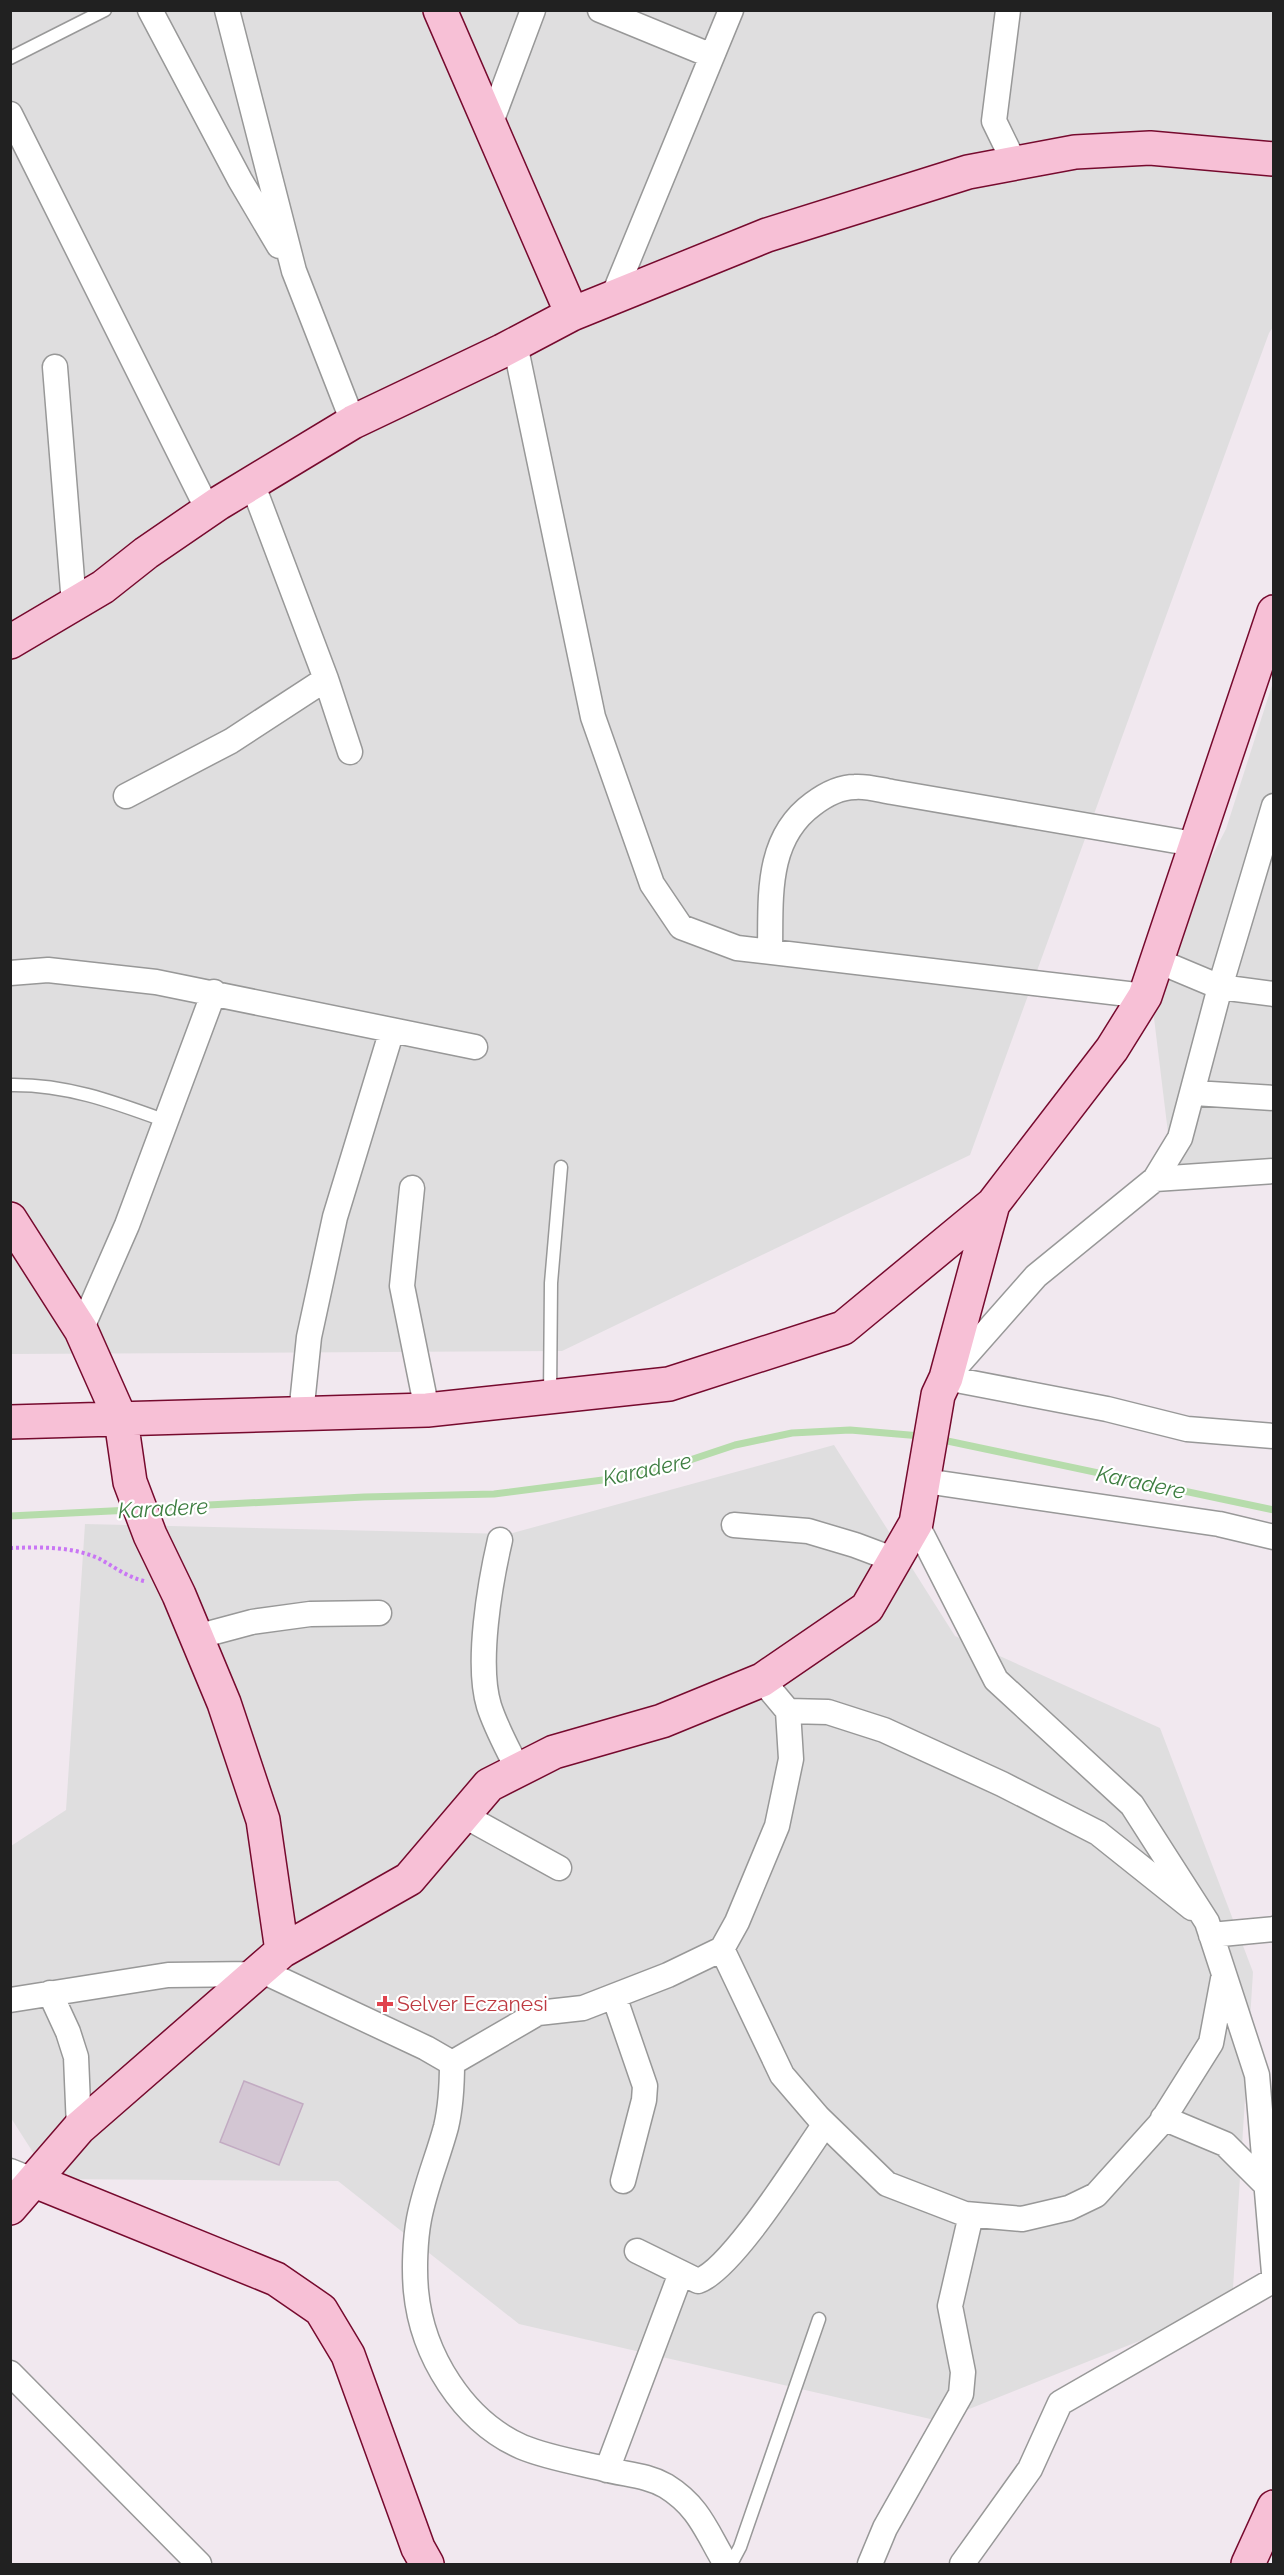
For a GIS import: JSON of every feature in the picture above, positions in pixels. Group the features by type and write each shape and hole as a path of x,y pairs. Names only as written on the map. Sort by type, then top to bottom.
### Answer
{"street":[{"path":"150,10 240,180 294,271"},
{"path":"227,10 294,271 353,422"},
{"path":"440,10 572,314"},
{"path":"490,125 533,10"},
{"path":"600,10 712,56"},
{"path":"612,299 731,10"},
{"path":"1008,10 994,121 1014,162"},
{"path":"10,114 208,510"},
{"path":"10,642 103,586 208,510 353,422 572,314 767,235 968,172 1075,152 1149,148 1274,159"},
{"path":"515,344 592,717 652,884 681,927 737,948 1145,996"},
{"path":"55,367 74,604"},
{"path":"252,483 326,680 350,752"},
{"path":"10,1422 427,1410 669,1384 843,1328 993,1204 1112,1049 1145,996 1194,844 1274,612"},
{"path":"126,796 231,741 326,680"},
{"path":"770,951 771,880 779,848 797,819 808,808 834,792 855,787 883,790 1194,844"},
{"path":"942,1387 1036,1276 1155,1179 1180,1138 1194,1093 1220,987 1268,842 1274,806"},
{"path":"1158,961 1220,987 1274,994"},
{"path":"10,973 48,970 102,975 214,992 475,1047"},
{"path":"81,1330 127,1225 214,992"},
{"path":"301,1414 309,1336 334,1217 392,1030"},
{"path":"1194,1093 1274,1098"},
{"path":"1155,1179 1274,1171"},
{"path":"412,1188 402,1286 427,1410"},
{"path":"10,2208 23,2176 266,1965 409,1879 489,1785 554,1752 662,1721 762,1680 867,1608 916,1523 942,1387 993,1204"},
{"path":"10,1219 81,1330 121,1420 130,1482 150,1535 172,1580 224,1703 263,1820 266,1965"},
{"path":"942,1387 1107,1409 1187,1429 1274,1436"},
{"path":"927,1472 1219,1524 1274,1537"},
{"path":"916,1523 996,1680 1132,1805 1209,1928 1257,2075 1274,2273"},
{"path":"734,1525 808,1532 855,1545 895,1560"},
{"path":"500,1540 490,1582 484,1656 489,1705 518,1770"},
{"path":"196,1637 252,1622 310,1614 379,1613"},
{"path":"452,2063 538,2013 582,2008 668,1975 722,1948 737,1923 777,1826 791,1759 788,1711 762,1680"},
{"path":"788,1711 828,1712 884,1730 1002,1784 1098,1833 1209,1928 1274,1929"},
{"path":"463,1815 559,1868"},
{"path":"722,1948 782,2075 825,2124 887,2184 971,2215 1022,2219 1069,2208 1096,2195 1163,2118 1211,2043 1224,1977"},
{"path":"10,2000 168,1975 266,1965 452,2063"},
{"path":"50,1993 68,2032 76,2057 79,2128"},
{"path":"614,1996 645,2086 644,2100 623,2181"},
{"path":"452,2063 452,2094 447,2125 419,2220 416,2292 432,2352 441,2371 466,2404 502,2436 523,2447 607,2470 643,2475 678,2494 703,2520 726,2565"},
{"path":"1163,2118 1226,2144 1269,2195"},
{"path":"637,2251 698,2281 706,2278 736,2251 825,2124"},
{"path":"23,2176 276,2279 321,2310 348,2355 418,2548 427,2565"},
{"path":"870,2565 885,2528 961,2394 963,2372 950,2306 971,2215"},
{"path":"607,2470 681,2273"},
{"path":"962,2565 1030,2469 1060,2403 1274,2280"},
{"path":"10,2373 199,2565"},
{"path":"1248,2565 1274,2507"}],"lane":[{"path":"10,58 105,10"},
{"path":"10,1085 42,1084 74,1089 166,1120"},
{"path":"550,1397 551,1283 561,1167"},
{"path":"731,2565 740,2547 819,2319"}],"path":[{"path":"10,1548 70,1549 97,1558 135,1579 149,1582 172,1580"}],"shaded area":[{"path":"10,11 1273,11 1273,327 970,1155 562,1351 11,1354"},
{"path":"1273,682 1273,1172 1174,1182 1154,1018 1158,961 1226,829"},
{"path":"834,1445 955,1636 1160,1728 1253,1972 1232,2304 939,2421 519,2324 338,2181 50,2179 11,2118 11,1846 66,1810 85,1524 509,1534"}],"building":[{"path":"244,2081 303,2104 279,2165 220,2142"}],"waterway":[{"name":"Karadere","path":"151,1508 364,1497 494,1494 626,1477 663,1469 735,1445 792,1433 850,1430 921,1436"},
{"name":"Karadere","path":"938,1439 1274,1510"},
{"name":"Karadere","path":"10,1516 131,1510"}],"place":[{"name":"Selver Eczanesi","path":"385,2004"}]}
